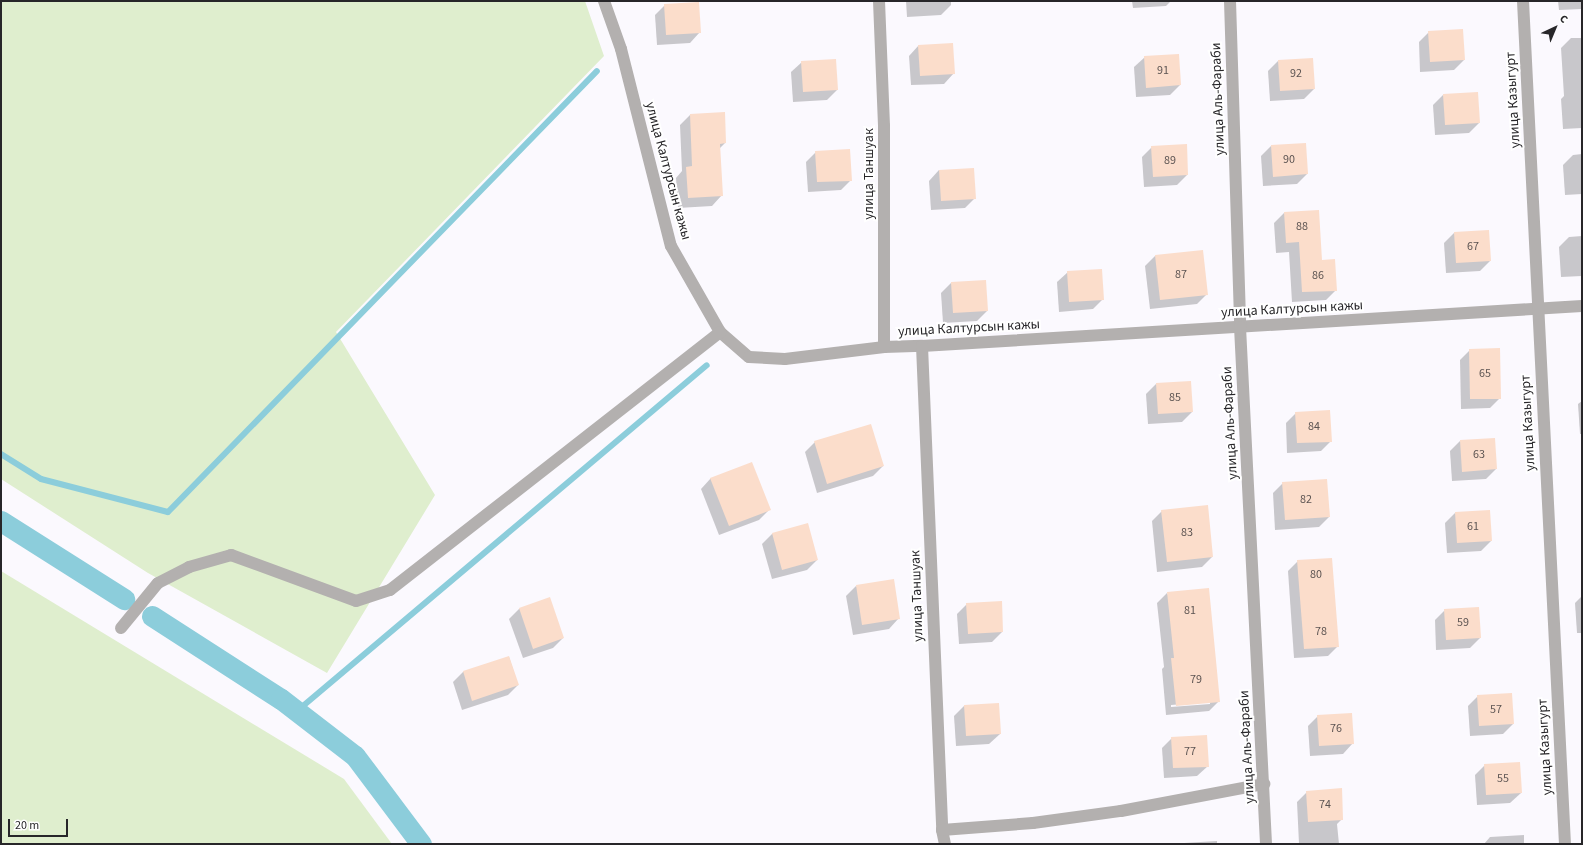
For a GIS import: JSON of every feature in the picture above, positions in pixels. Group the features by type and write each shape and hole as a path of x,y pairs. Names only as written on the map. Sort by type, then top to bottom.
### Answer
{"street":[{"name":"улица Калтурсын кажы","path":"604,1 621,49 671,246 720,332 749,357 785,359 884,347 922,346 1582,306"},
{"name":"улица Таншуак","path":"879,1 884,126 884,347"},
{"name":"улица Аль-Фараби","path":"1230,1 1240,327 1266,844"},
{"name":"улица Казыгурт","path":"1524,1 1565,844"},
{"path":"121,628 158,583 189,567 231,555 356,601 390,590 720,332"},
{"name":"улица Таншуак","path":"922,346 942,830 945,844"},
{"path":"942,830 1032,823 1121,811 1264,784"}],"green space":[{"path":"1,1 585,1 604,56 336,332 435,495 327,673 148,573 1,479"},
{"path":"1,571 344,779 392,844 1,844"}],"building":[{"path":"699,2 701,33 666,35 664,4"},
{"path":"1463,29 1465,60 1430,62 1428,31"},
{"path":"953,43 955,74 920,76 918,45"},
{"path":"1179,54 1181,85 1146,88 1144,56"},
{"path":"1313,58 1315,89 1280,91 1278,60"},
{"path":"836,59 838,90 803,92 801,61"},
{"path":"1478,92 1480,123 1445,125 1443,94"},
{"path":"725,112 726,143 720,144 723,196 688,198 686,167 692,166 690,114"},
{"path":"1306,143 1308,174 1273,177 1271,145"},
{"path":"1187,144 1188,175 1153,177 1151,146"},
{"path":"850,149 852,181 817,182 815,151"},
{"path":"974,168 976,199 941,201 939,170"},
{"path":"1319,210 1322,260 1335,259 1337,291 1302,292 1299,242 1286,243 1284,212"},
{"path":"1489,230 1491,261 1456,263 1454,232"},
{"path":"1203,250 1208,295 1160,300 1155,255"},
{"path":"1102,269 1104,300 1069,302 1067,271"},
{"path":"986,280 988,311 953,313 951,282"},
{"path":"1500,348 1501,399 1470,399 1469,349"},
{"path":"1191,381 1193,412 1158,414 1156,383"},
{"path":"1330,410 1332,442 1297,443 1295,412"},
{"path":"871,424 884,466 827,484 814,441"},
{"path":"1495,438 1497,469 1462,472 1460,440"},
{"path":"752,462 771,510 729,526 710,478"},
{"path":"1327,479 1330,517 1285,520 1282,482"},
{"path":"1208,505 1213,557 1167,562 1161,510"},
{"path":"1490,510 1492,541 1457,543 1455,512"},
{"path":"808,523 818,560 782,570 772,533"},
{"path":"1332,558 1339,647 1304,649 1297,560"},
{"path":"894,579 900,619 862,625 856,585"},
{"path":"1209,588 1220,702 1176,706 1171,658 1174,658 1167,592"},
{"path":"550,597 564,638 533,649 519,608"},
{"path":"1002,601 1003,632 968,634 966,603"},
{"path":"1479,607 1481,638 1446,640 1444,609"},
{"path":"509,656 519,685 472,701 463,671"},
{"path":"1512,693 1514,724 1479,726 1477,695"},
{"path":"999,703 1001,734 966,736 964,705"},
{"path":"1352,713 1354,744 1319,746 1317,715"},
{"path":"1207,735 1209,767 1173,768 1171,737"},
{"path":"1520,762 1522,793 1486,795 1484,764"},
{"path":"1342,788 1343,820 1308,822 1306,791"}],"waterway":[{"path":"1,454 41,479 168,512 597,71"},
{"path":"297,711 707,365"},
{"path":"1,521 124,599"},
{"path":"152,616 281,699 355,756 421,844"}]}
